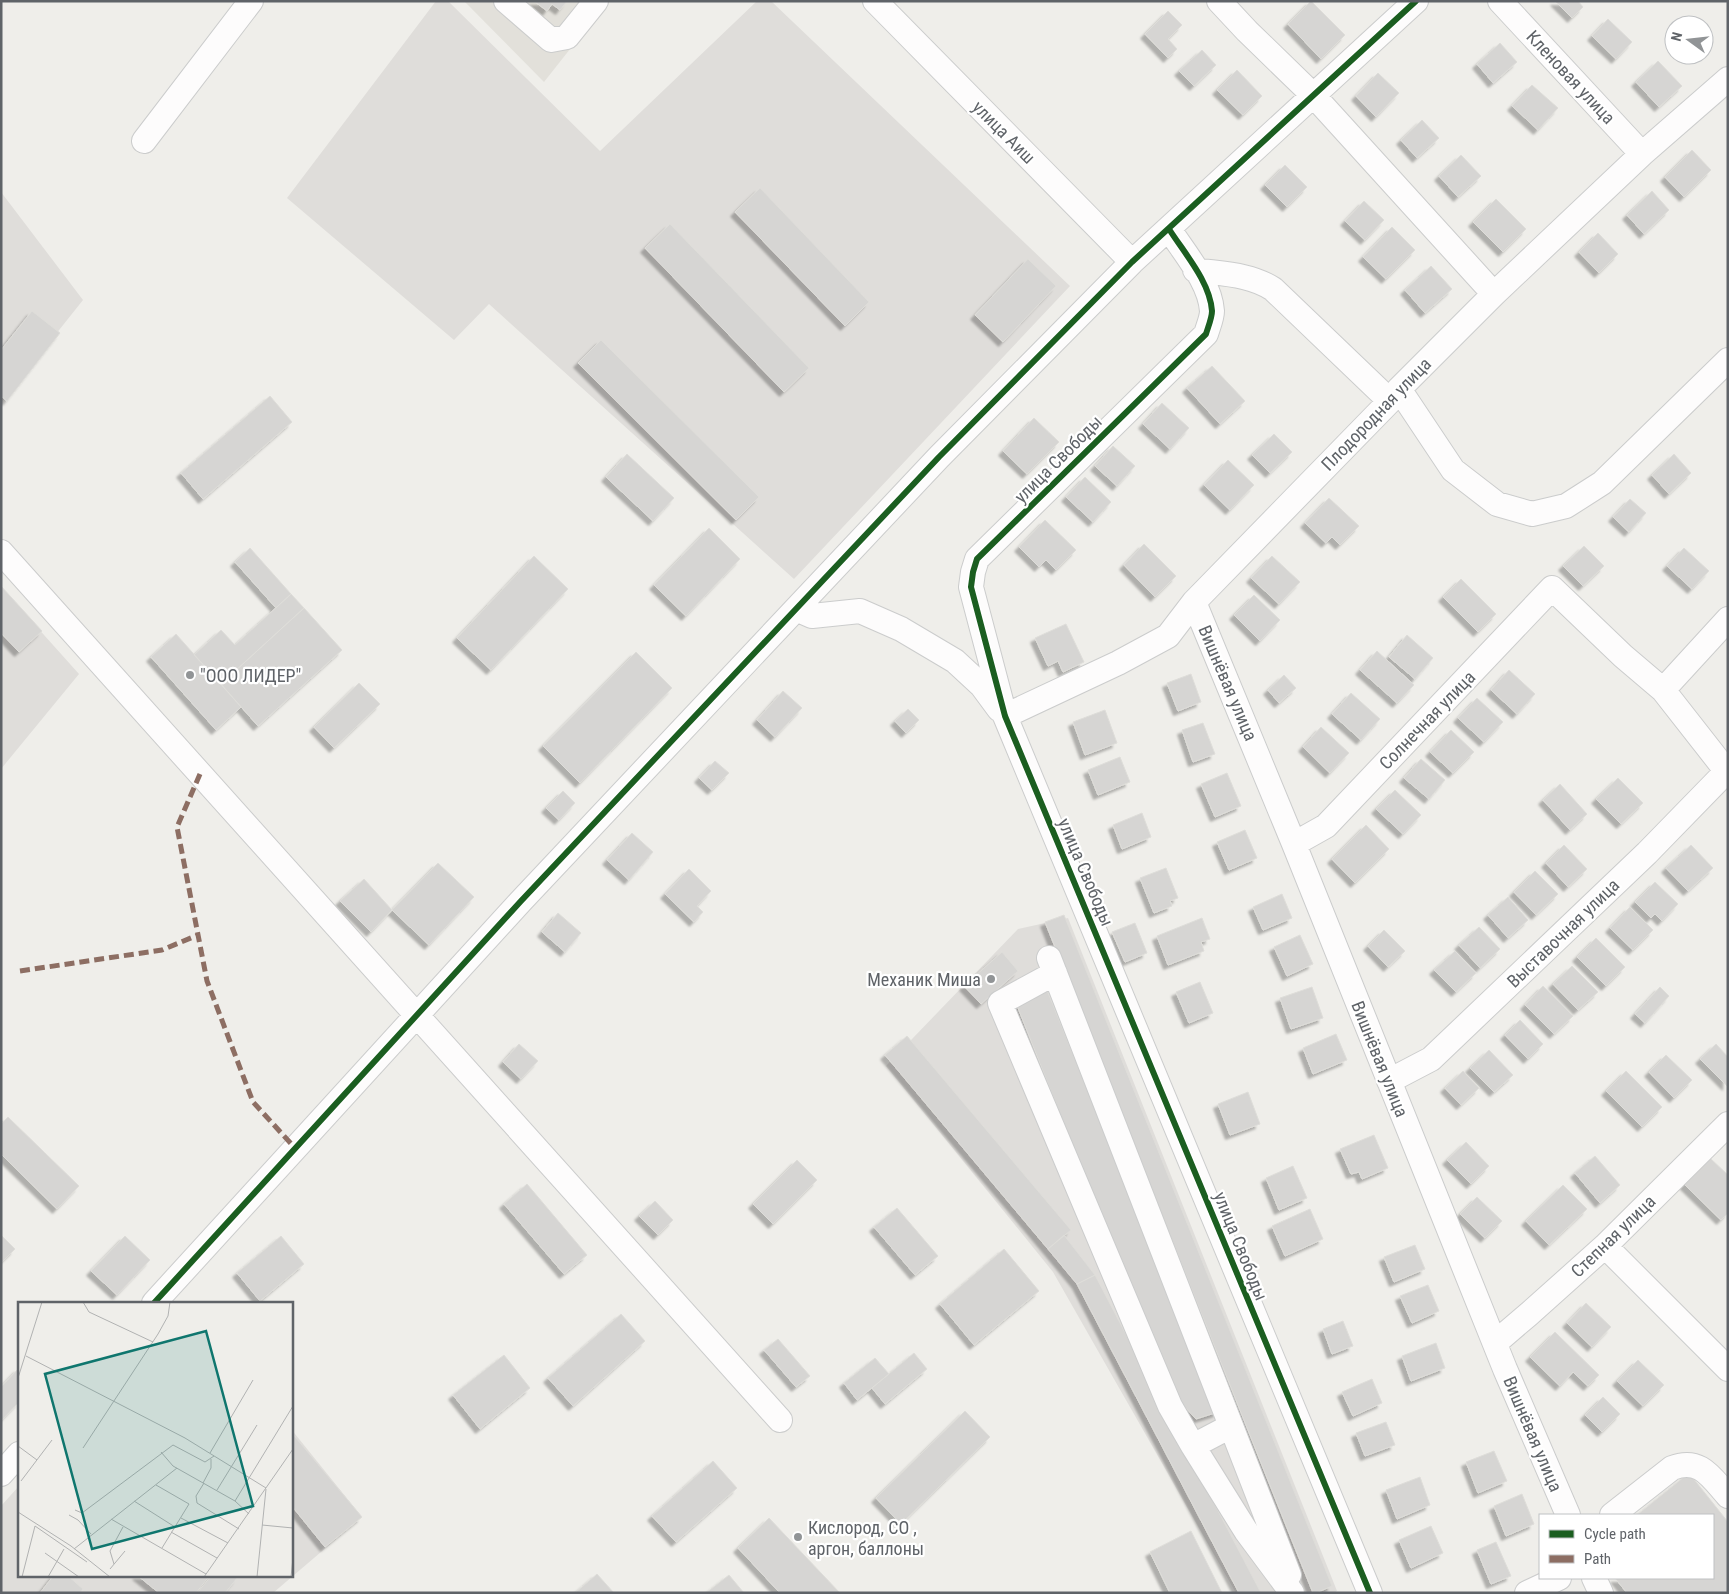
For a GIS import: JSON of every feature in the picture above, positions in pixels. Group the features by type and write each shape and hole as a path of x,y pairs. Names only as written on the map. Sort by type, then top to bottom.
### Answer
{"street":[{"path":"144,140 251,1"},
{"path":"506,1 551,40 567,37 596,1"},
{"name":"улица Аиш","path":"876,1 1132,262"},
{"path":"1219,1 1314,96 1494,294"},
{"path":"155,1302 520,901 939,457 1132,262 1416,1"},
{"name":"Кленовая улица","path":"1500,1 1642,154"},
{"name":"Плодородная улица","path":"1005,716 1118,663 1168,636 1194,602 1494,294 1642,154 1728,79"},
{"name":"улица Свободы","path":"1169,230 1209,294 1212,314 1206,334 977,559 971,587 1005,716 1370,1593"},
{"path":"1195,270 1242,276 1261,281 1273,289 1394,395 1452,470 1498,504 1532,514 1566,506 1602,483 1728,360"},
{"path":"1,552 780,1420"},
{"name":"Солнечная улица","path":"1294,844 1326,826 1552,588 1623,656 1663,690"},
{"name":"Вишнёвая улица","path":"1194,602 1294,844 1495,1343 1568,1514"},
{"path":"796,608 812,616 860,611 901,629 955,661 982,686 1005,716"},
{"path":"1727,773 1663,690 1728,618"},
{"name":"Выставочная улица","path":"1390,1081 1431,1059 1647,853 1727,773"},
{"path":"1292,1593 1246,1531 1170,1406 1000,1002 1052,965 1296,1593"},
{"name":"Степная улица","path":"1495,1343 1605,1246 1728,1124"},
{"path":"1605,1246 1728,1369"},
{"path":"1193,1446 1231,1426"},
{"path":"1,1474 18,1455"},
{"path":"1613,1514 1672,1468 1681,1464 1694,1465 1704,1470 1728,1496"},
{"path":"1527,1593 1557,1579"},
{"path":"1594,1579 1601,1593"}],"shaded area":[{"path":"436,1 448,1 600,151 757,1 771,1 1070,286 794,579 489,304 454,340 287,198"},
{"path":"464,1 608,1 544,82"},
{"path":"1,192 83,300 1,403"},
{"path":"1,587 79,674 1,769"},
{"path":"1068,918 1337,1591 1334,1593 1236,1593 1053,1272 886,1066 1018,929"},
{"path":"292,1430 362,1517 273,1593 1,1593 1,1506 18,1487 18,1576 292,1576"}],"building":[{"path":"534,1 567,1 560,10 552,4 547,11"},
{"path":"1311,1 1345,35 1321,59 1288,24"},
{"path":"1555,1 1578,1 1583,7 1572,18"},
{"path":"1168,11 1182,25 1168,39 1177,49 1168,58 1145,34"},
{"path":"1608,19 1632,42 1616,59 1592,36"},
{"path":"1500,43 1517,62 1493,83 1477,64"},
{"path":"1202,50 1216,65 1194,86 1179,71"},
{"path":"1658,61 1682,86 1659,107 1636,82"},
{"path":"1237,70 1262,96 1243,115 1217,90"},
{"path":"1378,73 1399,93 1376,117 1356,96"},
{"path":"1532,85 1558,108 1538,130 1512,106"},
{"path":"1422,120 1439,138 1417,158 1401,140"},
{"path":"1692,150 1711,170 1684,197 1665,177"},
{"path":"1461,155 1481,176 1458,197 1439,176"},
{"path":"1285,165 1307,187 1287,207 1265,185"},
{"path":"760,188 869,302 845,326 735,212"},
{"path":"1652,191 1669,210 1644,234 1627,215"},
{"path":"1496,199 1526,229 1503,252 1473,222"},
{"path":"1364,201 1384,220 1365,240 1345,221"},
{"path":"670,224 809,368 784,392 645,248"},
{"path":"1392,227 1415,250 1386,279 1363,257"},
{"path":"1598,233 1618,254 1599,273 1579,252"},
{"path":"1028,259 1056,286 1003,342 975,315"},
{"path":"1431,266 1452,289 1425,313 1405,290"},
{"path":"32,311 60,333 7,401 1,396 1,350"},
{"path":"601,340 759,497 736,520 578,363"},
{"path":"1212,366 1245,401 1220,424 1187,388"},
{"path":"270,396 292,422 203,499 181,473"},
{"path":"1162,403 1189,428 1170,449 1143,424"},
{"path":"1034,418 1059,442 1027,474 1003,451"},
{"path":"1274,434 1292,452 1270,473 1252,455"},
{"path":"1113,446 1135,466 1117,486 1095,466"},
{"path":"627,454 674,498 653,521 606,477"},
{"path":"1674,454 1691,473 1669,494 1652,475"},
{"path":"1228,460 1254,485 1230,510 1204,485"},
{"path":"1085,477 1111,502 1093,522 1066,497"},
{"path":"1329,498 1359,526 1340,545 1332,537 1326,543 1305,523"},
{"path":"1630,499 1646,513 1629,532 1613,517"},
{"path":"1045,520 1076,550 1056,570 1046,560 1039,567 1019,547"},
{"path":"709,528 740,559 686,616 654,585"},
{"path":"1144,544 1176,576 1155,597 1124,565"},
{"path":"1584,546 1604,566 1583,586 1563,566"},
{"path":"250,548 291,594 276,608 235,562"},
{"path":"1684,548 1709,571 1692,589 1667,566"},
{"path":"534,556 568,589 491,670 457,638"},
{"path":"1272,556 1300,582 1279,604 1251,578"},
{"path":"1461,579 1496,614 1478,632 1443,597"},
{"path":"1,586 42,631 19,652 1,633"},
{"path":"291,594 304,608 221,684 194,655 221,630 235,645"},
{"path":"1254,595 1280,620 1260,641 1234,615"},
{"path":"304,608 342,650 258,726 221,684"},
{"path":"1066,624 1084,662 1063,672 1058,661 1048,666 1035,638"},
{"name":"\"ООО ЛИДЕР\"","path":"176,634 241,707 216,730 151,657"},
{"path":"1407,635 1433,658 1415,679 1389,657"},
{"path":"1377,651 1414,685 1397,703 1360,670"},
{"path":"636,652 672,688 580,783 543,746"},
{"path":"1509,670 1535,694 1517,714 1491,690"},
{"path":"1191,674 1201,702 1178,711 1167,683"},
{"path":"1284,675 1296,688 1279,703 1268,690"},
{"path":"359,683 380,704 334,748 314,727"},
{"path":"783,691 802,708 775,737 757,720"},
{"path":"1351,693 1380,719 1361,740 1332,714"},
{"path":"1477,698 1503,722 1484,742 1458,718"},
{"path":"908,709 919,720 906,733 895,721"},
{"path":"1105,710 1117,743 1085,755 1073,722"},
{"path":"1203,723 1215,754 1193,762 1182,730"},
{"path":"1321,727 1349,753 1330,773 1303,747"},
{"path":"1451,730 1474,752 1453,773 1430,752"},
{"path":"1120,757 1130,782 1098,795 1088,770"},
{"path":"1421,759 1445,780 1429,799 1404,778"},
{"path":"715,761 729,773 712,790 699,778"},
{"path":"1227,773 1241,806 1215,817 1201,784"},
{"path":"1618,778 1643,803 1621,824 1596,799"},
{"path":"1560,784 1587,814 1570,830 1543,800"},
{"path":"1395,790 1421,815 1403,834 1376,809"},
{"path":"563,791 575,803 559,820 546,808"},
{"path":"1142,813 1151,837 1122,849 1113,825"},
{"path":"1366,825 1389,849 1355,883 1332,859"},
{"path":"1245,830 1257,858 1229,870 1217,842"},
{"path":"632,833 653,852 629,880 607,860"},
{"path":"1564,845 1587,869 1568,887 1546,863"},
{"path":"1691,845 1713,868 1688,891 1666,868"},
{"path":"438,863 474,897 429,945 392,910"},
{"path":"1166,868 1178,898 1170,901 1172,906 1154,913 1140,878"},
{"path":"689,869 711,891 697,906 703,912 694,922 665,894"},
{"path":"1535,871 1558,894 1536,915 1514,892"},
{"path":"364,879 392,910 371,932 340,901"},
{"path":"1655,882 1678,904 1662,921 1655,914 1651,918 1635,902"},
{"path":"1282,894 1292,918 1263,930 1253,907"},
{"path":"1508,897 1528,920 1508,938 1488,915"},
{"path":"1630,907 1653,930 1633,950 1610,928"},
{"path":"558,913 581,933 565,952 542,932"},
{"path":"1064,915 1332,1586 1316,1593 1313,1593 1045,922"},
{"path":"1202,918 1210,939 1201,942 1204,951 1168,965 1157,936"},
{"path":"1135,923 1147,953 1125,962 1112,932"},
{"path":"1479,927 1500,949 1480,968 1459,945"},
{"path":"1384,930 1405,951 1388,967 1368,946"},
{"path":"1300,935 1313,964 1287,976 1274,947"},
{"path":"1596,938 1625,967 1606,986 1577,957"},
{"path":"1455,951 1476,973 1456,992 1434,970"},
{"name":"Механик Миша","path":"1002,952 1018,971 981,1004 964,986"},
{"path":"1572,966 1598,992 1578,1010 1553,984"},
{"path":"1200,982 1213,1013 1189,1023 1176,992"},
{"path":"1045,985 1218,1412 1196,1419 1170,1391 1014,998"},
{"path":"1543,986 1573,1016 1554,1034 1525,1005"},
{"path":"1312,987 1323,1018 1291,1029 1280,998"},
{"path":"1660,987 1669,996 1645,1023 1635,1014"},
{"path":"1520,1020 1543,1044 1528,1059 1505,1035"},
{"path":"1336,1034 1347,1060 1313,1074 1303,1048"},
{"path":"907,1036 1071,1230 1048,1249 885,1055"},
{"path":"519,1044 538,1061 521,1079 503,1062"},
{"path":"1716,1044 1728,1057 1727,1086 1700,1059"},
{"path":"1489,1050 1513,1075 1494,1092 1470,1068"},
{"path":"1666,1055 1692,1080 1674,1098 1649,1072"},
{"path":"1463,1071 1479,1088 1461,1105 1445,1088"},
{"path":"1626,1071 1662,1107 1642,1127 1606,1091"},
{"path":"1248,1092 1260,1124 1230,1135 1218,1104"},
{"path":"8,1117 79,1186 57,1209 1,1154 1,1124"},
{"path":"1374,1135 1388,1168 1362,1179 1359,1172 1351,1174 1340,1149"},
{"path":"1466,1142 1489,1166 1471,1184 1447,1160"},
{"path":"1595,1156 1620,1185 1600,1203 1575,1173"},
{"path":"1710,1158 1728,1175 1728,1213 1721,1220 1684,1184"},
{"path":"797,1160 817,1180 773,1224 753,1204"},
{"path":"1293,1166 1307,1198 1279,1210 1266,1178"},
{"path":"527,1184 587,1255 564,1274 504,1204"},
{"path":"1563,1185 1587,1209 1549,1245 1526,1221"},
{"path":"1477,1197 1502,1221 1485,1238 1460,1214"},
{"path":"655,1201 673,1220 658,1235 639,1216"},
{"path":"897,1208 938,1256 915,1275 874,1227"},
{"path":"1310,1209 1323,1239 1285,1256 1272,1226"},
{"path":"1,1235 15,1249 2,1262 1,1261"},
{"path":"1064,1235 1095,1275 1077,1284 1048,1249"},
{"path":"125,1236 150,1260 117,1295 91,1271"},
{"path":"281,1236 304,1264 260,1301 237,1273"},
{"path":"1415,1245 1425,1269 1394,1282 1384,1257"},
{"path":"1004,1249 1039,1291 974,1345 940,1304"},
{"path":"1095,1275 1261,1593 1239,1593 1077,1284"},
{"path":"1428,1285 1439,1311 1412,1323 1400,1296"},
{"path":"1586,1303 1611,1327 1592,1347 1567,1323"},
{"path":"621,1314 645,1341 573,1406 548,1378"},
{"path":"1343,1321 1353,1346 1332,1354 1323,1329"},
{"path":"1555,1332 1599,1375 1588,1386 1573,1372 1560,1386 1530,1357"},
{"path":"778,1339 810,1376 796,1387 764,1350"},
{"path":"1436,1343 1445,1368 1411,1381 1402,1356"},
{"path":"914,1353 927,1369 885,1404 872,1388"},
{"path":"504,1355 530,1388 480,1429 453,1395"},
{"path":"875,1358 889,1374 857,1400 844,1383"},
{"path":"1638,1360 1664,1385 1643,1406 1617,1381"},
{"path":"18,1369 18,1403 1,1421 1,1387"},
{"path":"1372,1379 1382,1403 1353,1416 1342,1392"},
{"path":"1603,1397 1620,1414 1602,1432 1585,1415"},
{"path":"965,1411 990,1437 901,1524 876,1498"},
{"path":"1386,1422 1395,1445 1365,1456 1356,1433"},
{"path":"292,1433 362,1517 325,1547 292,1506"},
{"path":"1494,1451 1507,1481 1478,1493 1466,1462"},
{"path":"713,1461 737,1488 676,1542 652,1516"},
{"path":"1689,1473 1728,1522 1728,1593 1627,1593 1616,1579 1714,1579 1714,1514 1638,1514"},
{"path":"1420,1477 1430,1505 1397,1519 1386,1490"},
{"path":"1522,1494 1534,1524 1506,1536 1494,1506"},
{"path":"769,1518 840,1593 780,1593 738,1548"},
{"path":"1431,1526 1443,1553 1411,1568 1399,1540"},
{"path":"1191,1531 1222,1593 1170,1593 1150,1552"},
{"path":"1496,1542 1511,1576 1491,1584 1477,1550"},
{"path":"597,1574 614,1593 575,1593"},
{"path":"729,1575 744,1593 706,1593"},
{"path":"53,1576 68,1576 83,1589 80,1593 40,1593"},
{"path":"138,1576 209,1576 196,1593 159,1593"},
{"path":"211,1576 235,1576 237,1578 225,1593 197,1593"}],"marked path":[{"path":"200,774 177,827 207,981 253,1102 295,1148"},
{"path":"20,971 162,950 198,935"}],"cycle path":[{"path":"155,1302 521,901 939,457 1132,262 1416,1"},
{"path":"1169,229 1196,268 1207,289 1212,311 1206,334 977,559 971,587 1005,716 1370,1593"}],"place":[{"name":"\"ООО ЛИДЕР\"","path":"190,675"},
{"name":"Механик Миша","path":"991,979"},
{"name":"Кислород, СО , аргон, баллоны","path":"798,1537"}]}
